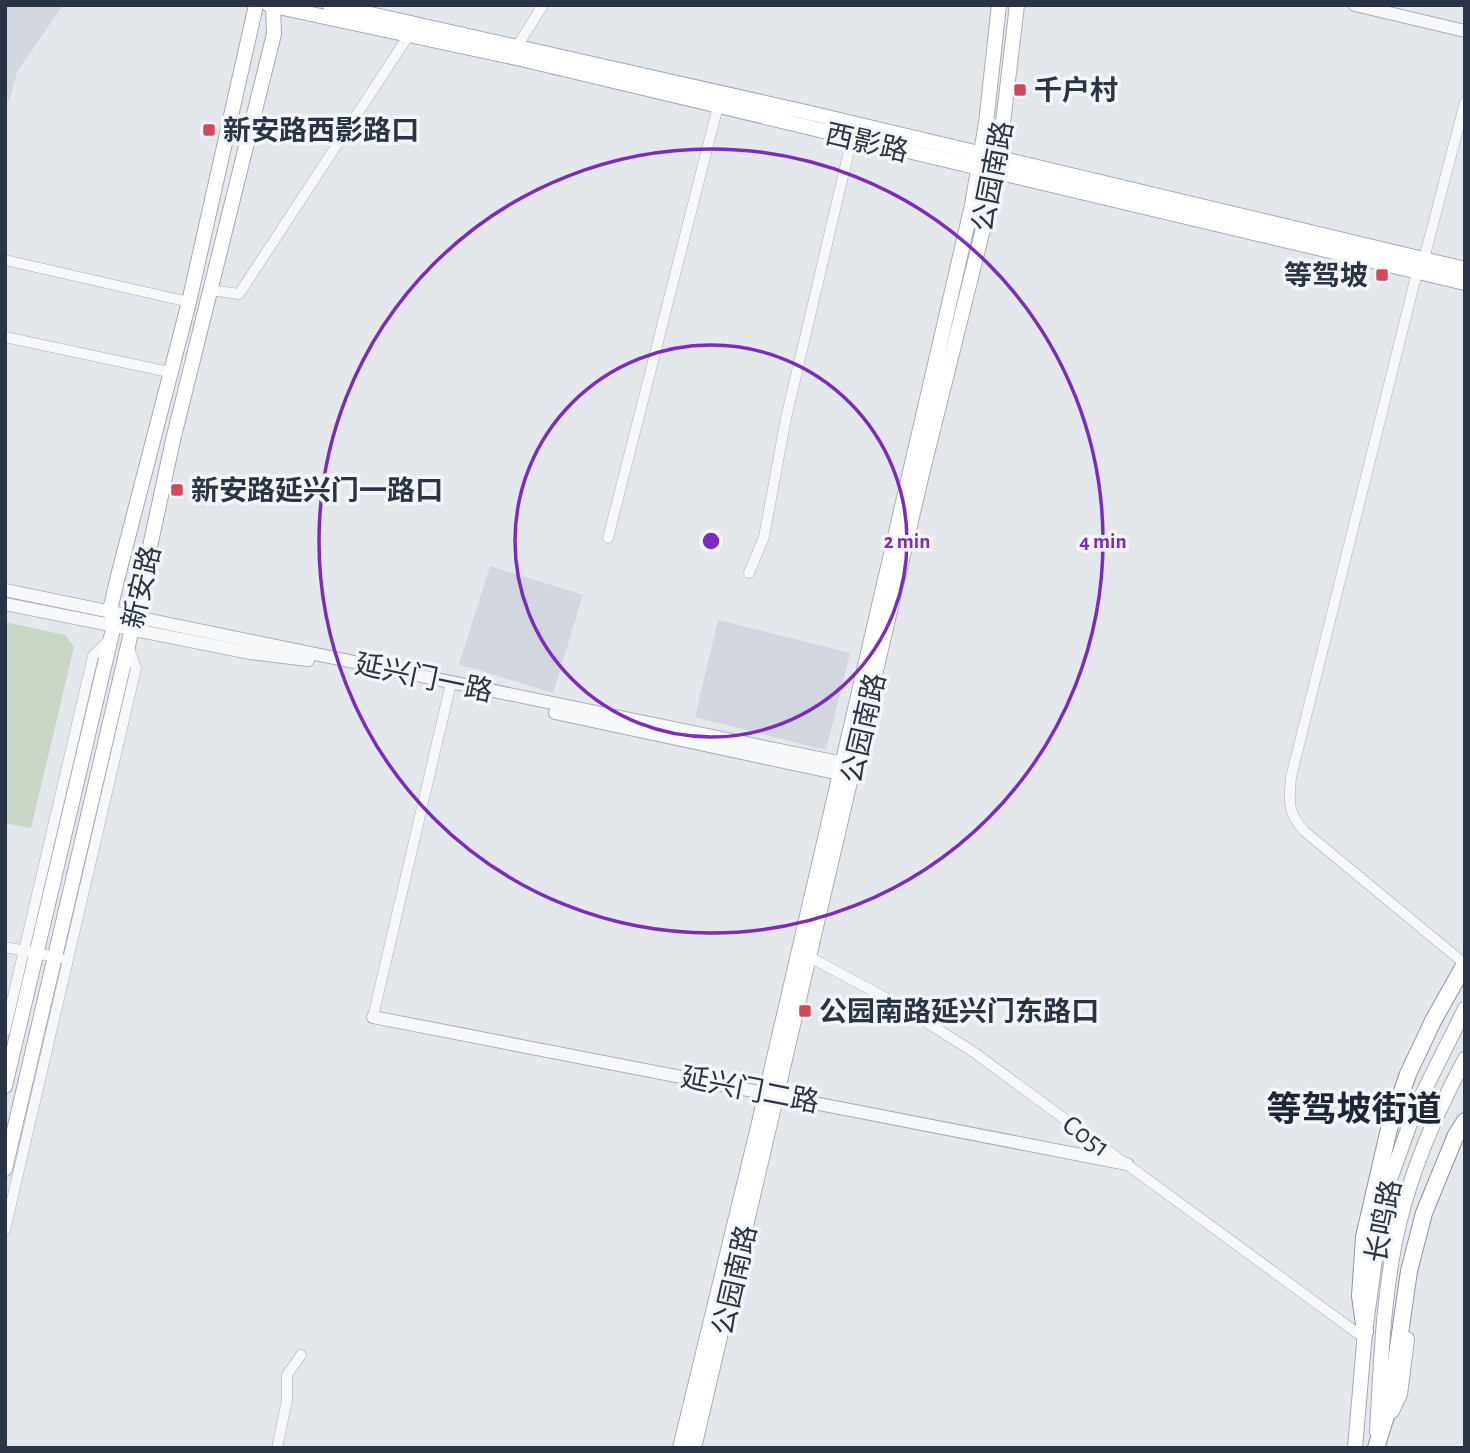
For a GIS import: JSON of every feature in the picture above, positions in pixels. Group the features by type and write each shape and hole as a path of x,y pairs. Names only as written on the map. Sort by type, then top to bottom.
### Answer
{"highway":[{"path":"1364,1335 1360,1296 1364,1237 1389,1129 1408,1074 1433,1021 1465,964"},
{"path":"1376,1448 1390,1403 1409,1271 1424,1213 1456,1135 1465,1121"}],"main road":[{"name":"新安路","path":"5,1086 30,952 112,625 256,5"},
{"name":"西影路","path":"330,5 806,112 980,162"},
{"name":"公园南路","path":"804,954 842,768 980,162 999,5"},
{"name":"公园南路","path":"694,1448 804,954 998,165 1017,5"},
{"name":"新安路","path":"5,1169 62,959 173,440 274,34 272,6"},
{"name":"西影路","path":"272,6 521,59 852,138 998,165 1420,265 1465,269"},
{"name":"西影路","path":"1420,265 1465,283"},
{"name":"长鸣路","path":"1354,1448 1364,1335 1383,1199 1416,1107 1461,1030 1465,1009"},
{"name":"长鸣路","path":"1376,1448 1387,1307 1399,1222 1422,1150 1465,1059"},
{"name":"公园南路","path":"680,1448 772,1093"},
{"path":"1376,1448 1400,1394 1419,1254 1431,1211 1444,1174 1465,1133"}],"street":[{"path":"516,48 543,5"},
{"path":"1355,5 1394,10 1465,31"},
{"path":"210,290 239,294 409,35"},
{"path":"1465,102 1420,265 1291,777 1289,800 1292,817 1304,831 1465,964"},
{"path":"608,538 718,106"},
{"path":"749,573 764,537 786,418 852,138"},
{"path":"5,260 188,302"},
{"path":"5,337 169,372"},
{"name":"延兴门一路","path":"5,590 112,625"},
{"name":"延兴门一路","path":"5,604 112,625 133,623 250,653 304,659 450,686 842,768"},
{"path":"373,1017 450,686"},
{"path":"5,947 62,959 5,1230"},
{"path":"5,1031 30,952"},
{"name":"C051","path":"804,954 899,1004 972,1051 1364,1335"},
{"name":"延兴门二路","path":"373,1017 1127,1164"},
{"path":"277,1448 287,1400 287,1375 301,1355"}],"shaded area":[{"path":"5,5 63,5 17,72 9,102 5,101"},
{"path":"490,566 583,595 553,693 459,664"},
{"path":"718,620 850,653 826,750 695,717"}],"green space":[{"path":"5,622 65,635 74,647 31,828 5,823"}],"place":[{"name":"千户村","path":"1020,90"},
{"name":"新安路西影路口","path":"209,130"},
{"name":"等驾坡","path":"1382,275"},
{"name":"新安路延兴门一路口","path":"177,490"},
{"name":"公园南路延兴门东路口","path":"805,1011"}],"district":[{"name":"等驾坡街道","path":"1354,1109"}]}
